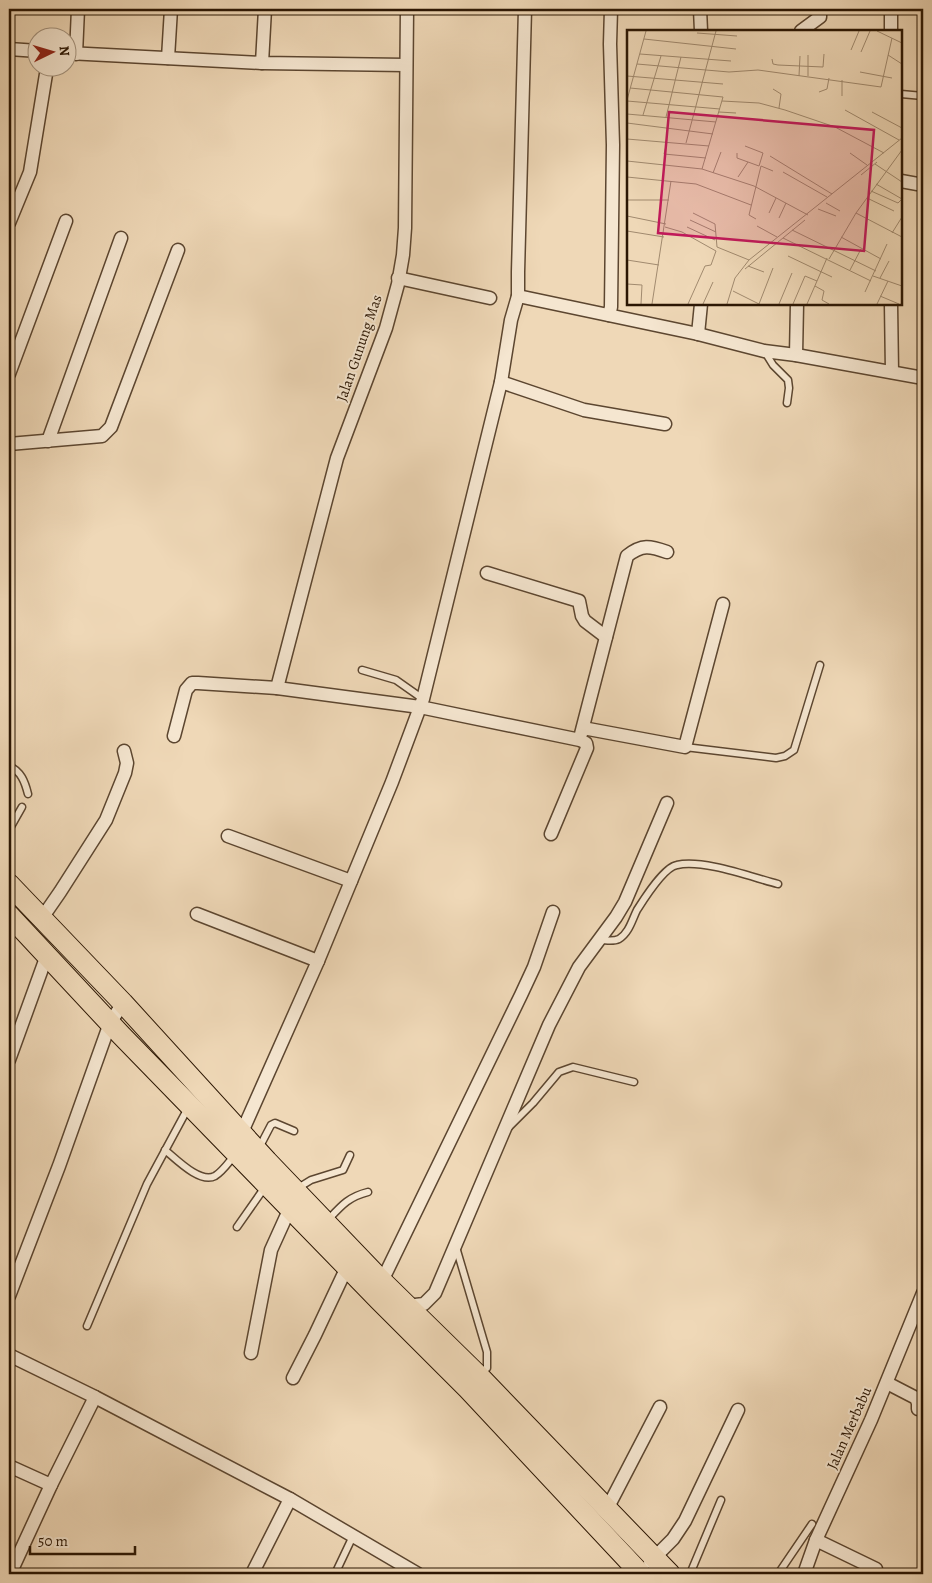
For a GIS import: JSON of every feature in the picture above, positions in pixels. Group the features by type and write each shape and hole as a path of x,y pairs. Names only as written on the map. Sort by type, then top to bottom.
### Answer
{"main road":[{"path":"9,884 124,1003 242,1132 262,1167 293,1199 347,1267 473,1382 607,1509 670,1574"},
{"path":"9,915 110,1023 237,1153 262,1167"},
{"path":"293,1199 326,1222 406,1306 640,1573"}],"street":[{"path":"75,28 78,9"},
{"path":"168,58 171,9"},
{"path":"262,63 265,9"},
{"name":"Jalan Gunung Mas","path":"278,688 337,458 386,328 403,255 405,228 407,9"},
{"path":"242,1132 318,961 392,782 422,703 501,382 518,296 525,9"},
{"path":"609,315 611,307 613,155 611,9"},
{"path":"700,9 700,30"},
{"path":"802,30 820,17 820,9"},
{"path":"891,9 891,30"},
{"path":"9,49 28,50"},
{"path":"78,54 262,63 406,65"},
{"path":"9,223 30,172 45,78"},
{"path":"902,182 923,185"},
{"path":"9,374 66,221"},
{"path":"48,441 121,238"},
{"path":"9,444 102,436 111,428 178,250"},
{"path":"398,278 490,298"},
{"path":"518,296 698,334 764,351 923,378"},
{"path":"698,334 701,305"},
{"path":"796,355 797,305"},
{"path":"891,305 892,372"},
{"path":"501,382 584,410 665,424"},
{"path":"551,834 587,748 582,734 627,556 636,548 644,547 652,547 667,552"},
{"path":"487,573 579,601 585,621 606,637"},
{"path":"174,736 186,690 192,683 278,688 422,703 582,734 685,747 723,604"},
{"path":"42,918 106,820 125,773 127,763 124,751"},
{"path":"406,1306 424,1304 435,1293 549,1024 579,967 625,902 667,803"},
{"path":"228,836 351,880"},
{"path":"382,1281 525,988 553,912"},
{"path":"197,914 318,961"},
{"path":"9,1060 47,956"},
{"path":"9,1296 59,1166 110,1023 124,1003"},
{"path":"251,1353 271,1250 293,1199"},
{"path":"293,1378 347,1267"},
{"name":"Jalan Merbabu","path":"804,1574 816,1540 887,1383 923,1294"},
{"path":"9,1355 95,1397 290,1498 414,1573"},
{"path":"887,1383 916,1398 918,1409"},
{"path":"10,1574 13,1560 95,1397"},
{"path":"607,1509 660,1407"},
{"path":"640,1573 673,1539 685,1521 738,1410"},
{"path":"9,1466 51,1485"},
{"path":"252,1574 290,1498"},
{"path":"816,1540 876,1568"}],"lane":[{"path":"902,94 923,96"},
{"path":"764,351 773,365 788,380 787,403"},
{"path":"685,747 776,758 786,756 794,750 820,664"},
{"path":"362,670 396,680 422,703"},
{"path":"9,766 17,769 25,783 28,794"},
{"path":"9,830 22,807"},
{"path":"598,940 612,941 619,939 628,930 638,910 664,872 675,865 710,866 778,884"},
{"path":"504,1131 533,1103 558,1072 573,1067 634,1082"},
{"path":"87,1326 146,1184 190,1104"},
{"path":"237,1227 262,1167 271,1125 275,1124 294,1131"},
{"path":"165,1150 197,1176 205,1178 214,1176 237,1153"},
{"path":"293,1199 302,1184 342,1170 350,1154"},
{"path":"326,1222 354,1196 368,1192"},
{"path":"455,1246 486,1352 487,1368 473,1382"},
{"path":"690,1574 721,1500"},
{"path":"778,1574 812,1524"},
{"path":"335,1574 353,1536"}]}
